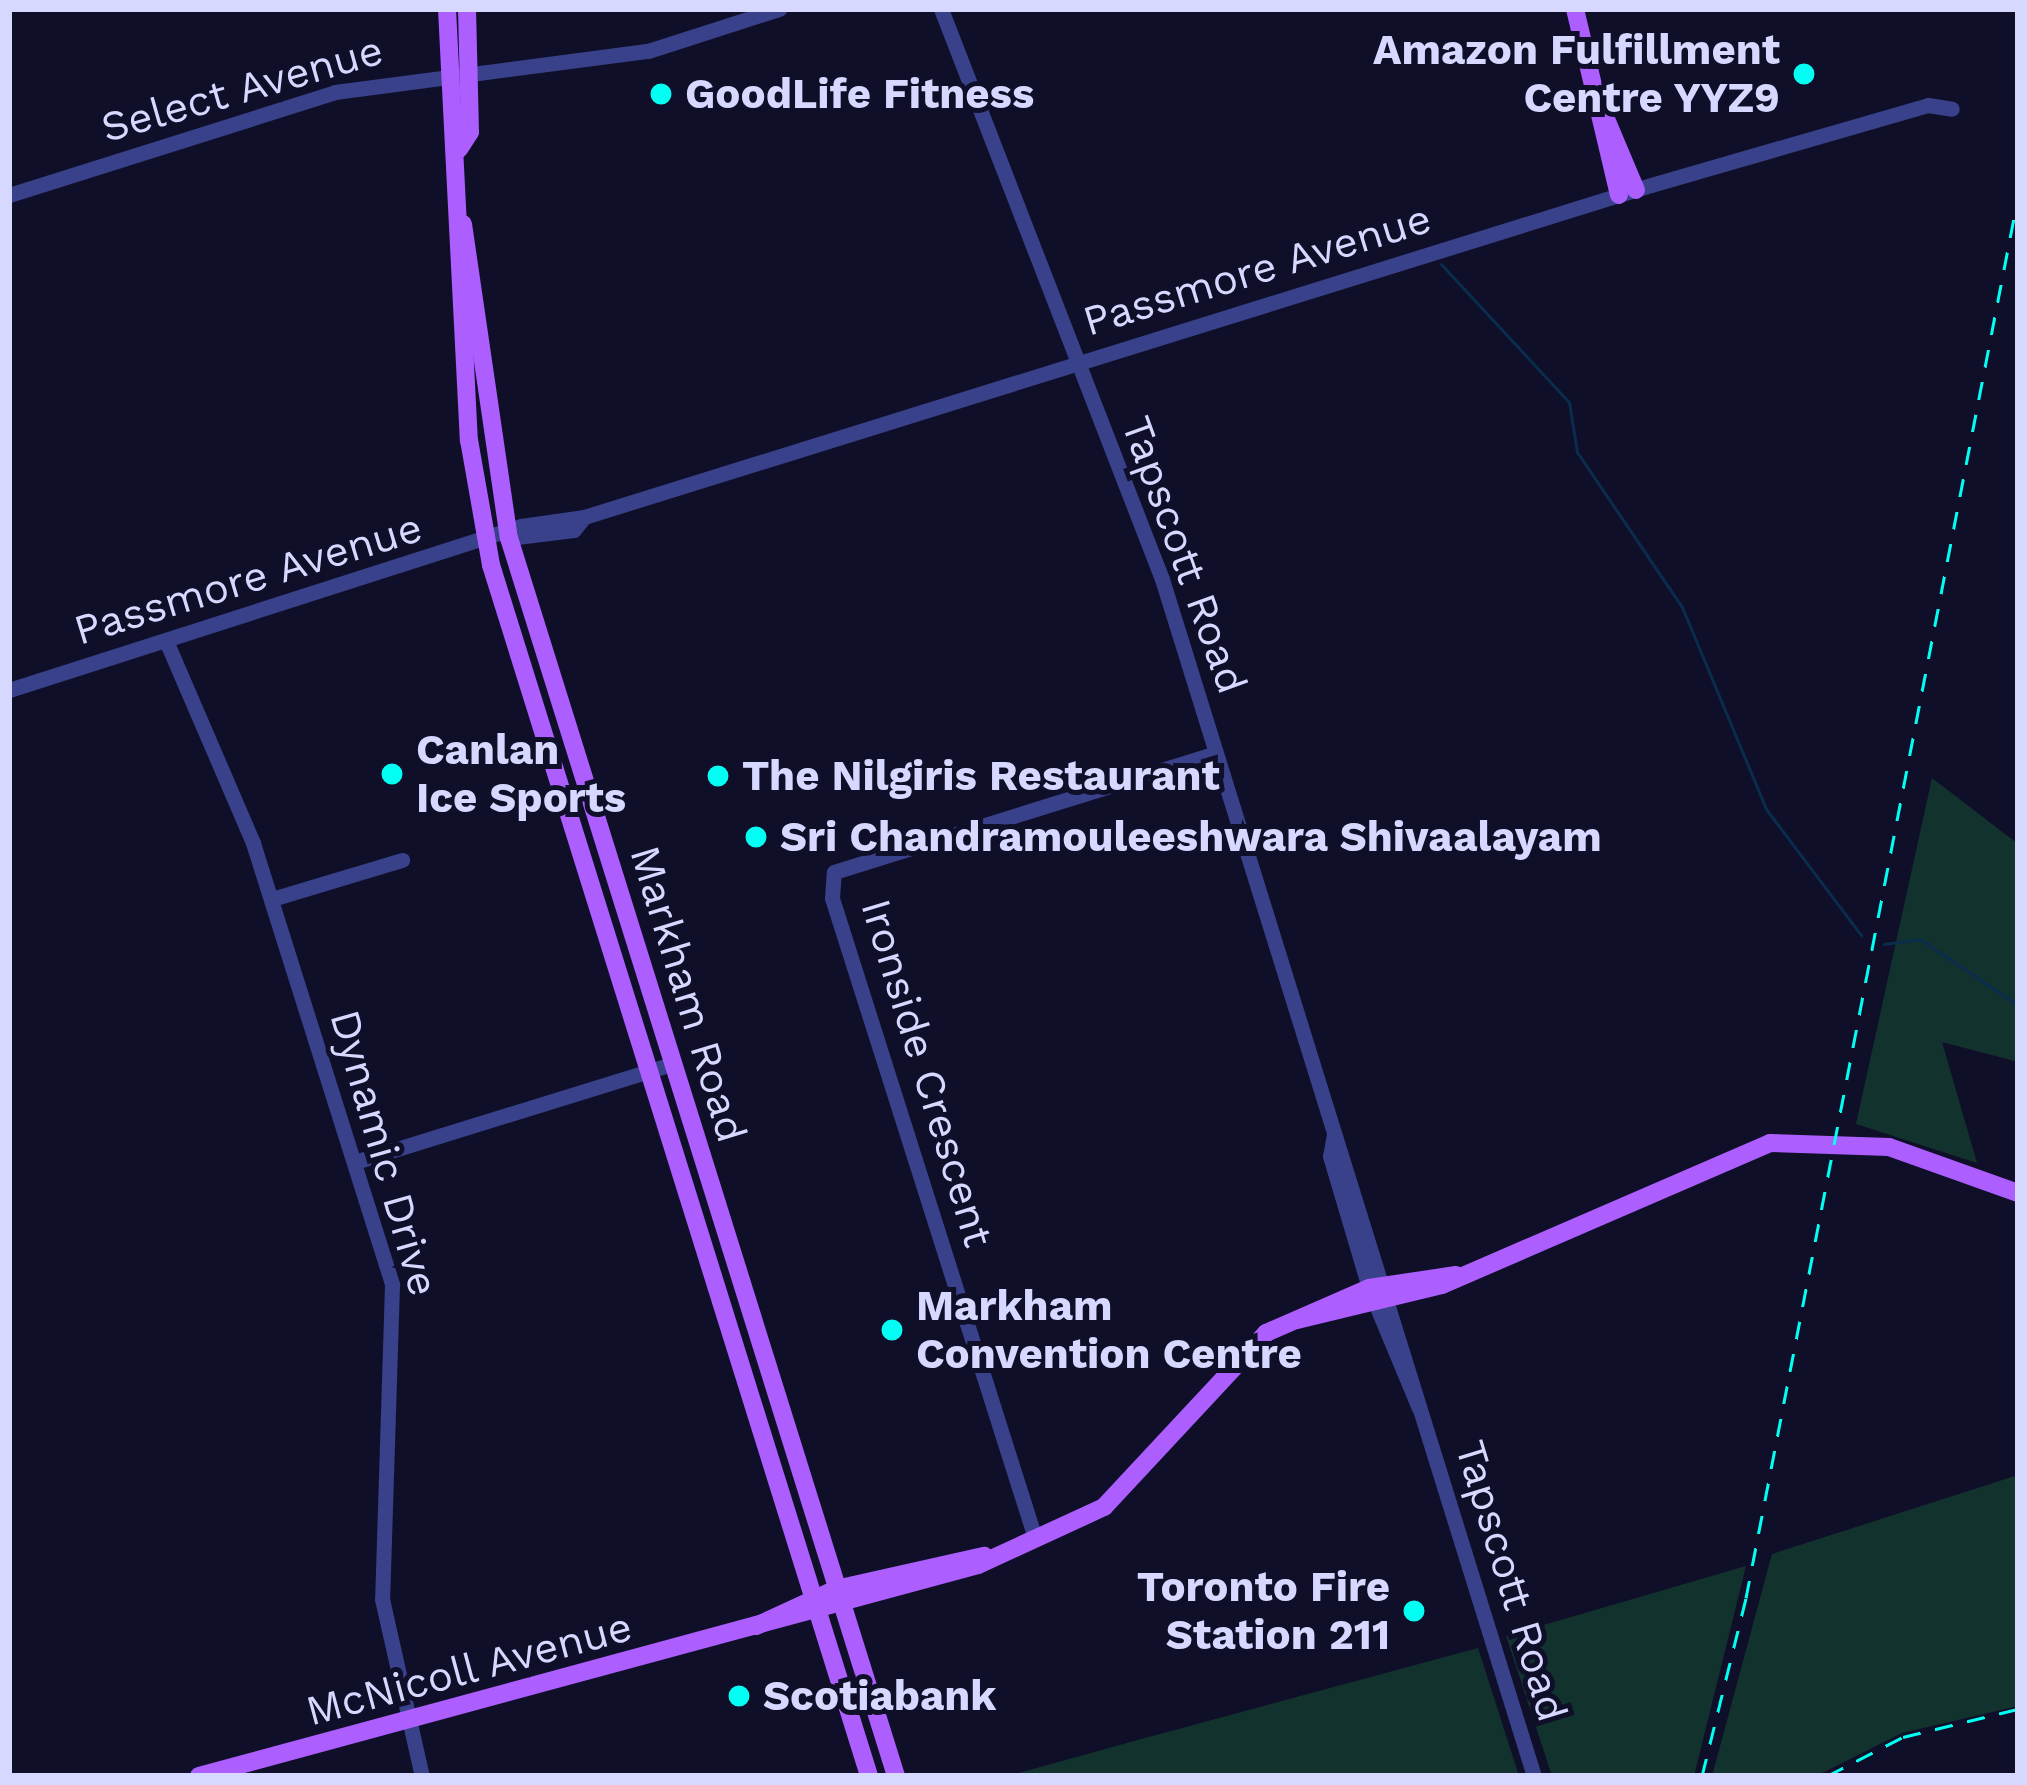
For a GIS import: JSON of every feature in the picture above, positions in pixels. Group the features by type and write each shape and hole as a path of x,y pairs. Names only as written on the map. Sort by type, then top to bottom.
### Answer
{"main road":[{"name":"Markham Road","path":"447,9 463,224 469,440 487,544 869,1776"},
{"name":"Markham Road","path":"459,149 470,132 467,9"},
{"path":"1575,9 1628,192"},
{"name":"Markham Road","path":"463,224 508,538 896,1776"},
{"name":"McNicoll Avenue","path":"199,1776 756,1626 1035,1538 1104,1508 1236,1353 1298,1320 1456,1275 1619,1217 1760,1149 1905,1159 2018,1193"}],"street":[{"name":"Select Avenue","path":"9,195 335,92 648,51 778,9"},
{"name":"Tapscott Road","path":"941,9 1162,579 1334,1134 1330,1156 1419,1408 1534,1776"},
{"name":"Passmore Avenue","path":"9,690 508,538 571,512 584,517 1628,192 1928,105 1952,109"},
{"name":"Dynamic Drive","path":"167,643 272,899 355,1162 397,1327 382,1599 422,1776"},
{"name":"Ironside Crescent","path":"1035,1538 832,898 834,872 1215,753"},
{"path":"272,899 402,860"},
{"path":"355,1162 672,1064"}],"green space":[{"path":"1932,778 2018,844 2018,1062 1942,1042 1977,1163 1856,1124"},
{"path":"2018,1475 2018,1706 1902,1733 1816,1776 1712,1776 1772,1554"},
{"path":"1746,1566 1694,1776 1552,1776 1506,1636"},
{"path":"1478,1648 1519,1776 1008,1776 1134,1741"}],"waterway":[{"path":"1441,264 1569,402 1577,452 1682,607 1766,809 1861,935"},
{"path":"1884,944 1920,939 2018,1005"}],"railway":[{"path":"1702,1776 1746,1598 2018,198"},
{"path":"1827,1776 1903,1737 2018,1709"}],"place":[{"name":"Amazon Fulfillment Centre YYZ9","path":"1804,74"},
{"name":"GoodLife Fitness","path":"661,94"},
{"name":"Canlan Ice Sports","path":"392,774"},
{"name":"The Nilgiris Restaurant","path":"718,776"},
{"name":"Sri Chandramouleeshwara Shivaalayam","path":"756,837"},
{"name":"Markham Convention Centre","path":"892,1330"},
{"name":"Toronto Fire Station 211","path":"1414,1611"},
{"name":"Scotiabank","path":"739,1696"}]}
